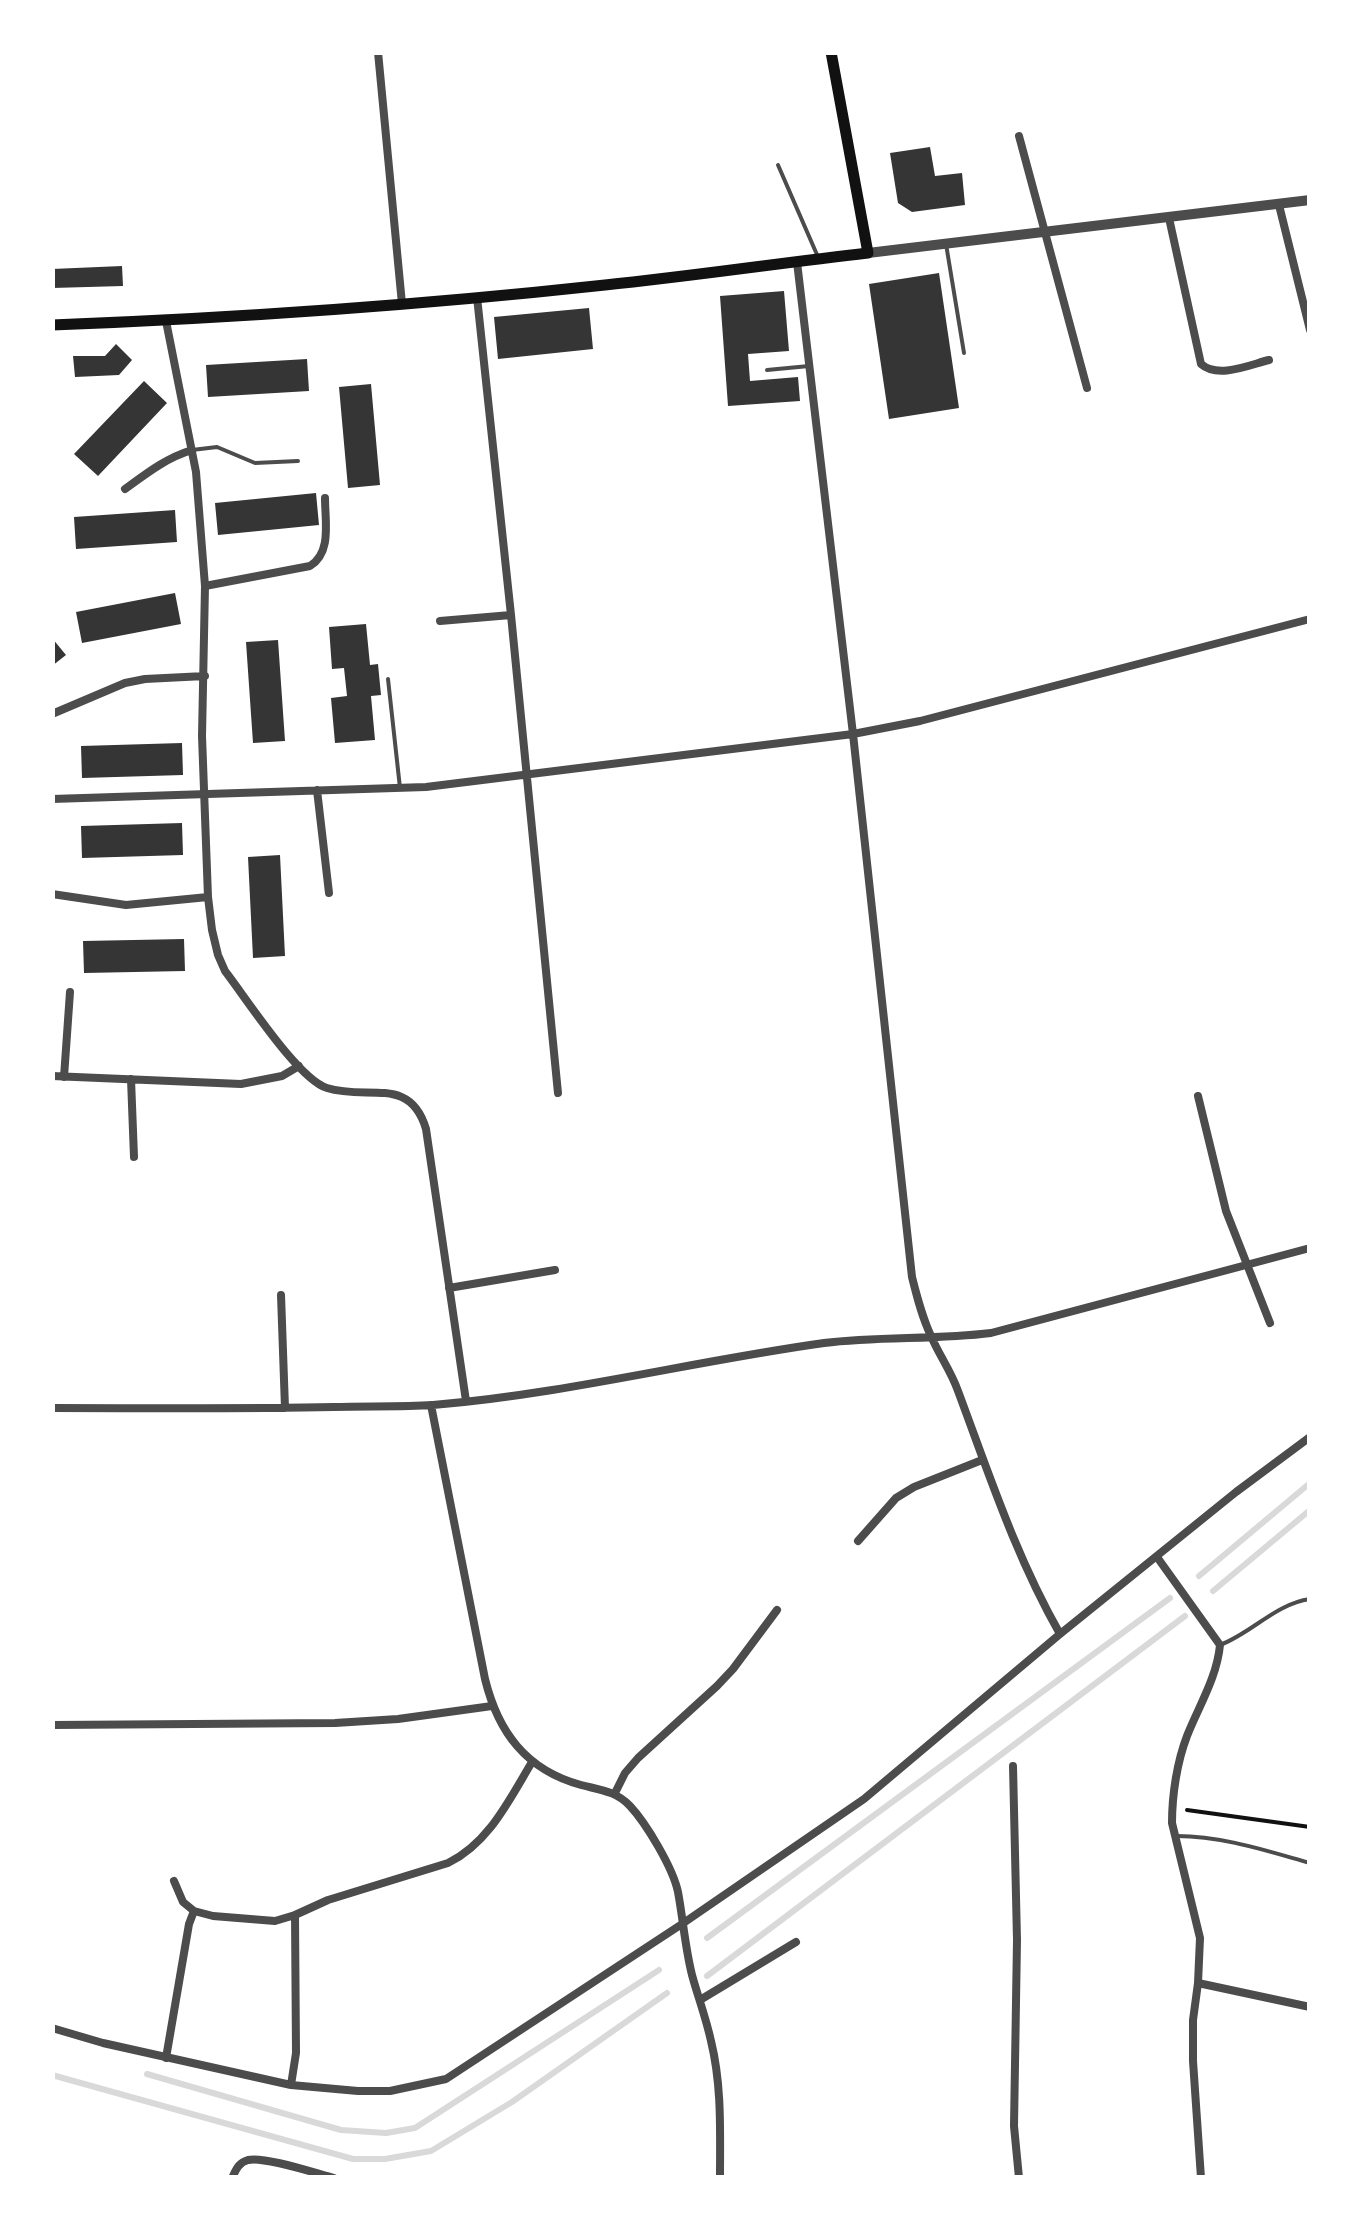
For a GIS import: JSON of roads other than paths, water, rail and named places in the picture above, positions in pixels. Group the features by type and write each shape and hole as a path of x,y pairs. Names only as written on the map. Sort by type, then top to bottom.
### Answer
{"main road":[{"path":"52,325 166,321 477,298 868,254 831,52"}],"street":[{"path":"378,52 402,304"},
{"path":"1019,136 1087,388"},
{"path":"868,254 1310,200"},
{"path":"1279,204 1310,330"},
{"path":"1168,218 1201,364 1220,372 1269,360"},
{"path":"797,262 912,1277 931,1337 957,1388 1017,1546 1060,1634"},
{"path":"477,298 558,1092"},
{"path":"166,321 192,450 205,586 204,793 208,897 218,955 225,971 299,1066 323,1087 404,1096 422,1114 466,1401"},
{"path":"125,489 161,463 192,450"},
{"path":"205,586 310,566 320,560 324,550 325,498"},
{"path":"440,621 511,615"},
{"path":"52,798 400,788 853,734 920,721 1310,620"},
{"path":"52,714 124,683 145,678 204,676"},
{"path":"316,790 329,893"},
{"path":"52,894 126,905 208,897"},
{"path":"64,1076 70,992"},
{"path":"52,1076 241,1084 282,1076 299,1066"},
{"path":"131,1080 134,1157"},
{"path":"1198,1096 1226,1211 1270,1323"},
{"path":"52,1408 285,1408 466,1401 821,1344 992,1333 1310,1248"},
{"path":"449,1288 555,1270"},
{"path":"280,1296 285,1408"},
{"path":"431,1405 492,1706 498,1719 532,1762 554,1776 614,1793 629,1804 670,1869 677,1888 692,1976 712,2042 720,2099 720,2178"},
{"path":"52,2028 290,2086 390,2091 446,2079 864,1799 1060,1634 1310,1437"},
{"path":"858,1541 896,1498 982,1460"},
{"path":"1156,1557 1220,1645 1214,1672 1185,1741 1172,1808 1200,1938 1193,2061 1201,2178"},
{"path":"614,1793 638,1758 733,1669 777,1610"},
{"path":"52,1725 334,1722 398,1719 492,1706"},
{"path":"174,1881 183,1902 194,1911 275,1920 295,1915 328,1900 466,1854 497,1818 532,1762"},
{"path":"1012,1766 1017,1940 1014,2126 1019,2178"},
{"path":"166,2058 194,1911"},
{"path":"290,2086 296,2042 295,1915"},
{"path":"700,2000 796,1942"},
{"path":"1198,1983 1310,2008"},
{"path":"232,2178 241,2163 250,2159 334,2178"}],"lane":[{"path":"778,165 819,259"},
{"path":"946,244 964,353"},
{"path":"767,370 809,366"},
{"path":"192,450 217,446 255,463 298,461"},
{"path":"388,679 400,788"},
{"path":"1220,1645 1277,1610 1310,1598"},
{"path":"1175,1836 1197,1836 1310,1862"}],"waterway":[{"path":"1199,1576 1310,1483"},
{"path":"1213,1591 1310,1510"},
{"path":"707,1938 1170,1598"},
{"path":"707,1976 1185,1616"},
{"path":"147,2074 341,2130 386,2133 415,2128 659,1970"},
{"path":"52,2075 353,2159 385,2159 431,2151 512,2102 667,1993"}]}
